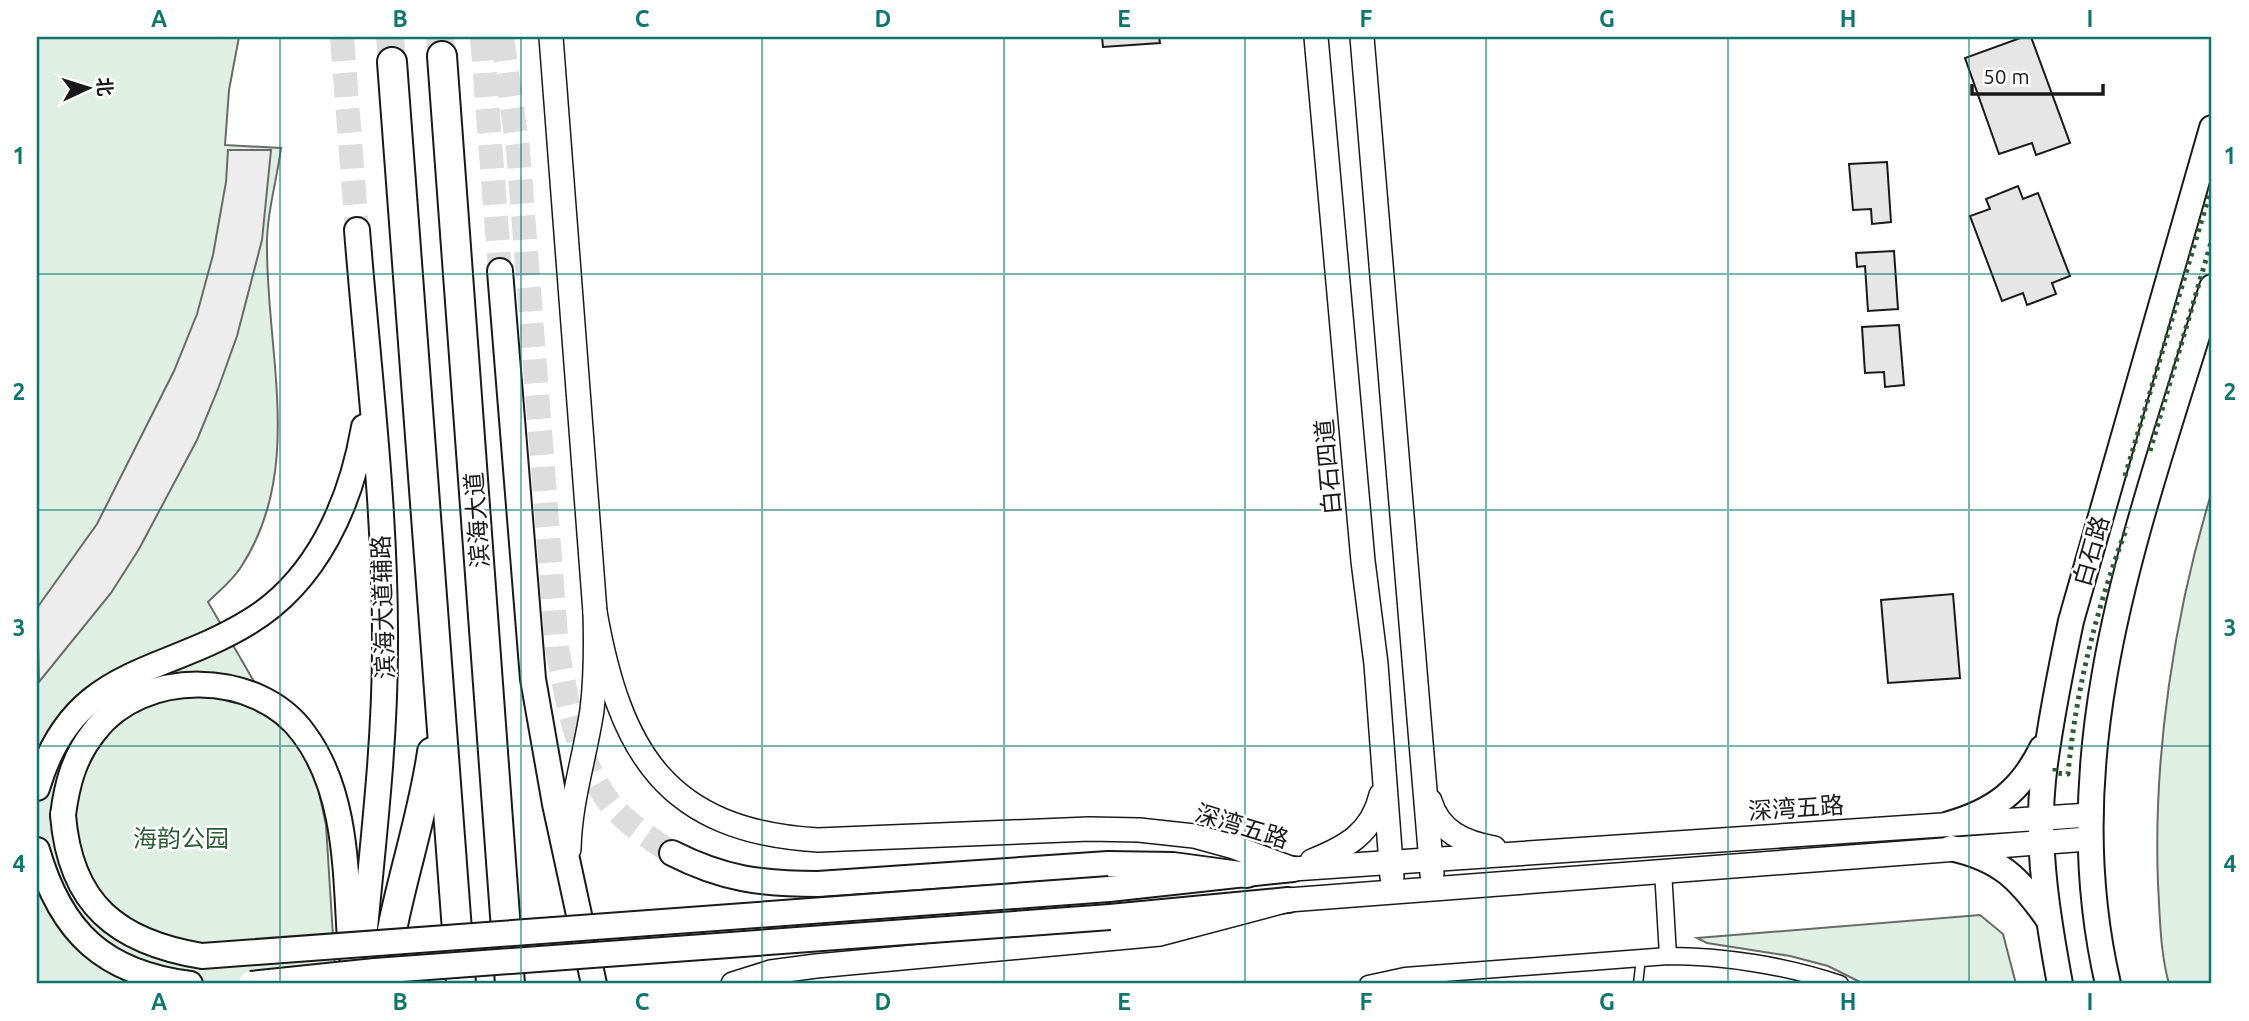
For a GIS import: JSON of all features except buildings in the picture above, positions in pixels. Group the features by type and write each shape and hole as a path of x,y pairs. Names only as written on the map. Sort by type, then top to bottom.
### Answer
{"highway":[{"name":"滨海大道","path":"442,56 510,984"},
{"name":"滨海大道","path":"392,62 461,984"},
{"path":"384,984 393,926 427,786 440,690"}],"main road":[{"name":"白石路","path":"2060,984 2050,923 2042,829 2043,782 2051,729 2071,621 2212,128"},
{"name":"滨海大道辅路","path":"357,230 383,560 385,680 382,754 360,984"},
{"path":"500,271 533,680 541,737 594,984"},
{"name":"白石路","path":"2108,984 2090,876 2088,827 2094,741 2114,619 2212,287"},
{"path":"37,788 44,762 58,736 77,713 103,691 133,672 214,641 249,622 277,603 305,572 328,539 359,457 368,371"},
{"path":"354,984 341,835 330,781 303,732 286,715 265,702 225,687 188,684 149,692 115,710 94,730 75,762 66,789 63,815 65,841 75,874 92,901 116,925 138,939 171,951 202,956 1109,889 1293,869"},
{"path":"2050,923 2031,895 2000,865 1950,836 2010,796 2034,764 2051,729"},
{"path":"37,850 46,880 78,934 123,967 155,979 190,984"},
{"path":"673,853 705,869 737,879 773,884 818,884 1121,864 1173,865 1247,874"},
{"path":"251,984 375,971 1110,917 1288,900"}],"street":[{"path":"551,37 595,612 596,663 592,711 574,797 569,863"},
{"name":"白石四道","path":"1316,37 1385,779 1393,892"},
{"path":"1362,37 1433,889"},
{"name":"深湾五路","path":"595,612 604,665 617,705 636,746 660,777 686,799 718,820 748,832 818,840 1089,829 1139,830 1194,836 1234,846 1293,869 1521,852 1950,836 2088,827"},
{"path":"1293,869 1342,848 1365,832 1378,808 1385,779"},
{"path":"1425,780 1432,808 1446,829 1461,839 1479,845 1521,852"},
{"name":"深湾五路","path":"733,984 771,972 816,966 1160,934 1288,900 1663,870 1950,836"},
{"path":"1663,870 1668,956"},
{"path":"1367,984 1405,976 1668,956 1698,957 1802,973 1840,984"}],"lane":[{"path":"1638,984 1641,958"}],"green space":[{"name":"海韵公园","path":"38,37 239,37 229,90 225,145 281,148 267,236 268,289 278,412 272,492 260,530 241,567 208,602 274,716 300,748 317,783 326,825 336,984 37,984"},
{"path":"2212,491 2212,984 2169,984 2162,947 2158,884 2157,835 2163,736 2187,586"},
{"path":"1980,915 2003,934 2016,984 1864,984 1828,966 1790,956 1707,943 1697,938"}],"shaded area":[{"path":"228,150 271,150 262,240 237,336 197,440 139,549 111,593 39,682 37,608 97,524 174,371 197,314 213,255 226,182"}],"tunnel":[{"path":"342,37 357,230"},
{"path":"390,37 392,62"},
{"path":"440,37 442,56"},
{"path":"482,37 500,271"},
{"path":"502,37 518,150 557,648 565,687 574,728 588,767 598,785 623,817 672,853"}],"hedge":[{"path":"2125,476 2212,186"},
{"path":"2150,451 2212,239"},
{"path":"2055,768 2055,773 2068,774 2076,710 2089,648 2127,527"}]}
